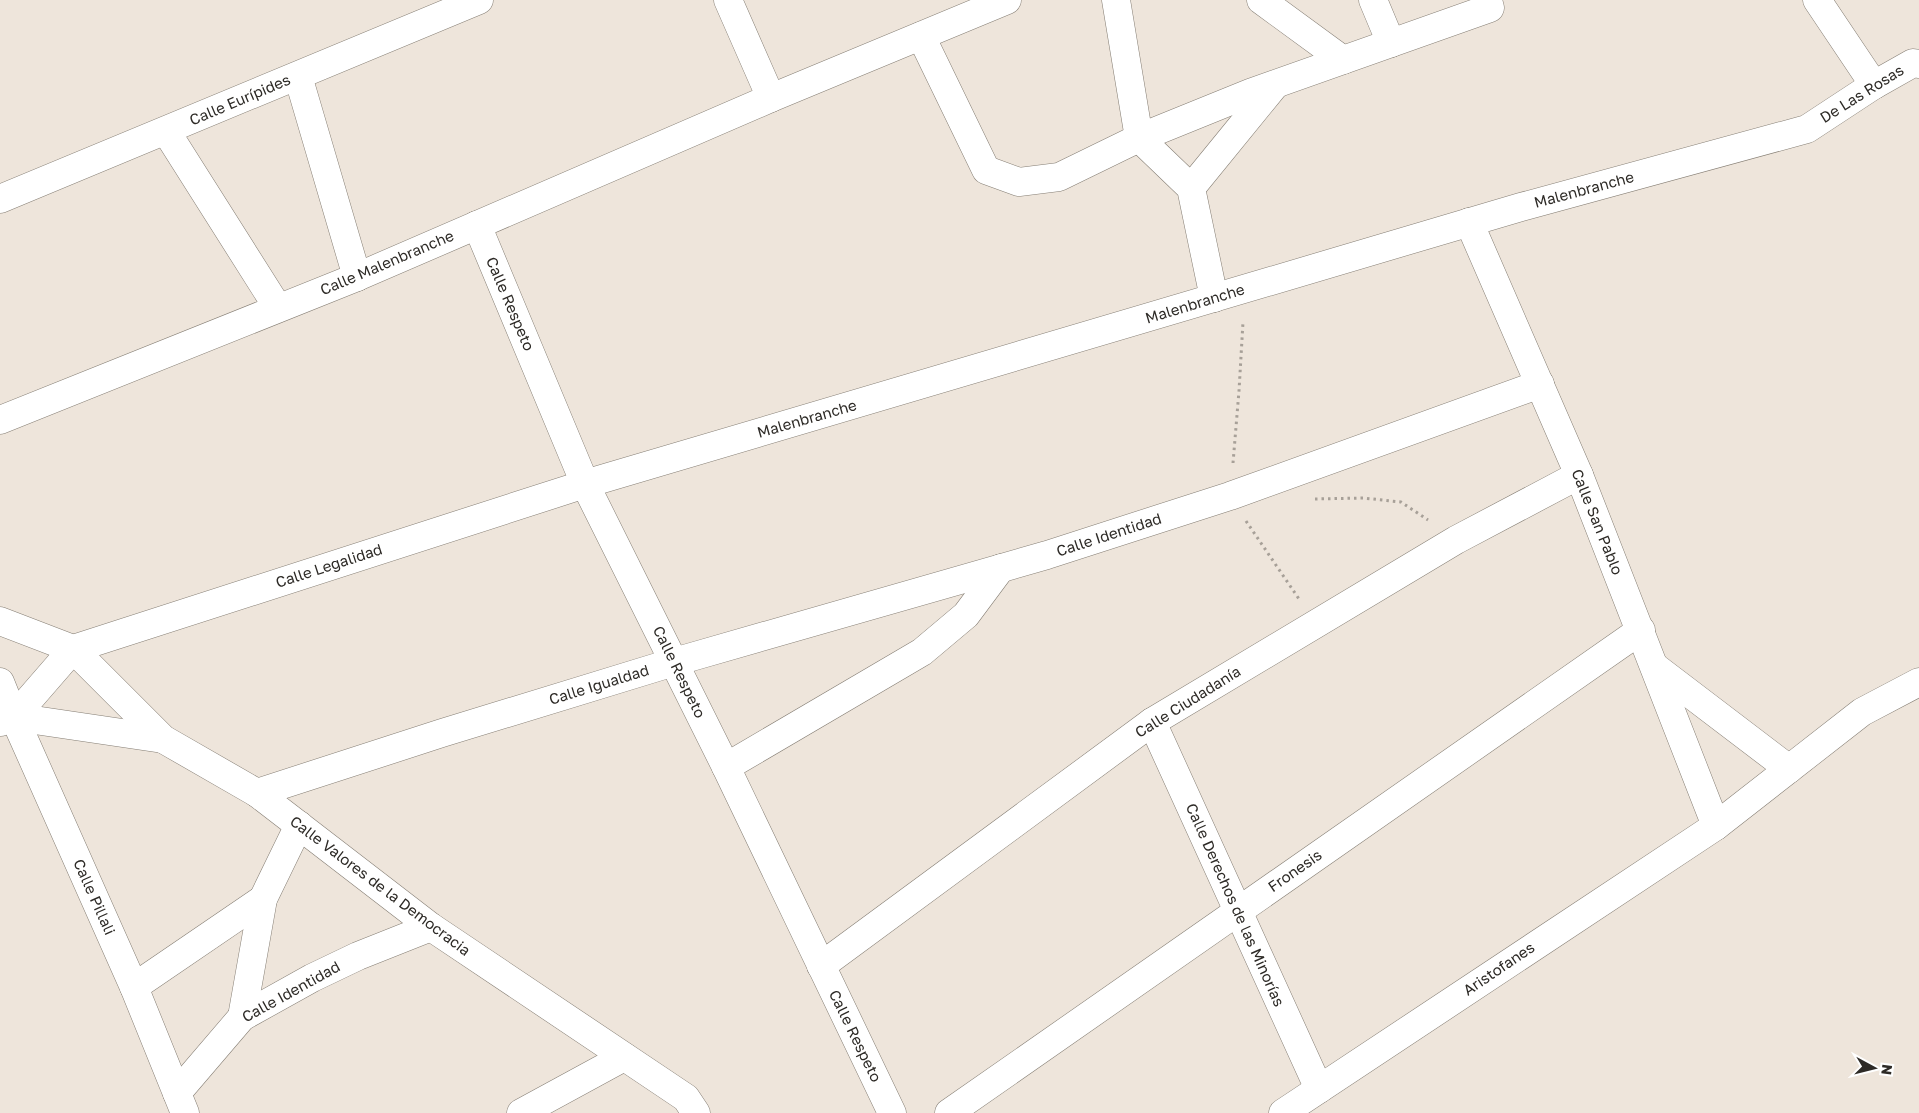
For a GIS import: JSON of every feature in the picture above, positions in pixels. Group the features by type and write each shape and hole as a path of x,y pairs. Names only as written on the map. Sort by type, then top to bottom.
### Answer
{"street":[{"name":"Calle Eurípides","path":"0,199 479,0"},
{"path":"728,0 771,98 1007,0"},
{"path":"1116,0 1139,138 1191,188 1214,298"},
{"path":"1261,0 1343,60"},
{"path":"1373,0 1391,44"},
{"path":"1818,0 1874,85"},
{"path":"921,36 986,170 1019,182 1059,177 1139,138 1275,84 1391,44 1489,4"},
{"name":"De Las Rosas","path":"1807,129 1874,85 1913,63 1919,64"},
{"path":"298,76 357,277"},
{"path":"1191,188 1275,84"},
{"name":"Calle Malenbranche","path":"0,420 357,277 771,98"},
{"name":"Malenbranche","path":"586,484 1469,222 1807,129"},
{"path":"166,131 278,308"},
{"name":"Calle San Pablo","path":"1469,222 1579,475 1716,826"},
{"name":"Calle Respeto","path":"476,225 586,484 726,767 892,1113"},
{"name":"Calle Identidad","path":"1001,568 1230,496 1540,384"},
{"name":"Calle Ciudadanía","path":"821,966 1152,722 1456,540 1579,475"},
{"name":"Calle Legalidad","path":"73,648 586,484"},
{"path":"726,767 922,652 966,615 1001,568"},
{"name":"Calle Igualdad","path":"258,793 674,662 1001,568"},
{"path":"0,621 73,648 7,719"},
{"name":"Fronesis","path":"949,1113 1641,630"},
{"name":"Calle Valores de la Democracia","path":"73,648 163,740 258,793 432,928 624,1057 696,1108"},
{"path":"1655,667 1789,769"},
{"name":"Calle Pillali","path":"0,682 7,719 134,987 184,1109"},
{"name":"Aristofanes","path":"1283,1113 1716,826 1862,712 1919,682"},
{"path":"7,719 163,740"},
{"name":"Calle Derechos de las Minorías","path":"1152,722 1319,1089"},
{"path":"242,1017 263,899 299,825"},
{"path":"134,987 263,899"},
{"name":"Calle Identidad","path":"184,1109 242,1017 312,978 358,956 432,928"},
{"path":"520,1113 624,1057"}],"path":[{"path":"1308,499 1363,498 1401,502 1456,540"}]}
